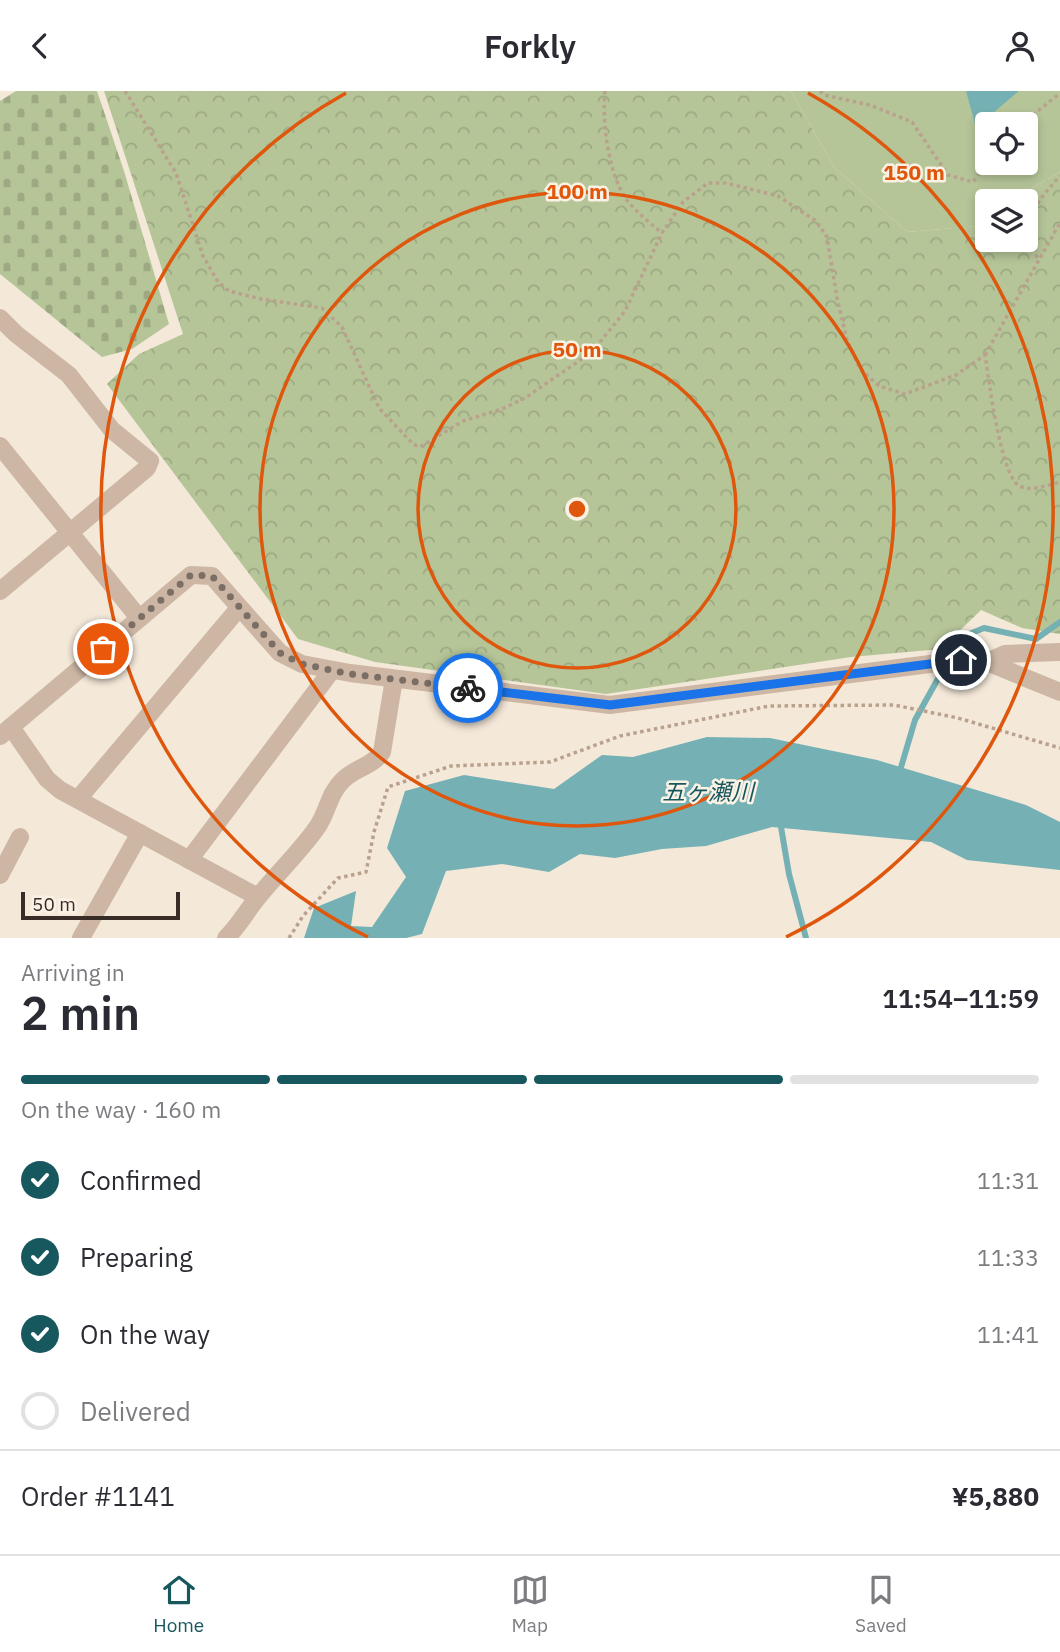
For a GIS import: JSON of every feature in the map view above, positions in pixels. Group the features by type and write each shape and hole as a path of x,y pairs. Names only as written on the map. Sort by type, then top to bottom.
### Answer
{"street":[{"path":"0,318 16,334 69,375 112,430 150,461 147,468 0,591"},
{"path":"0,447 139,618"},
{"path":"258,897 60,790 47,779 6,731 191,575 212,576 280,653 302,664 394,679 610,705 961,660 987,662 1060,692"},
{"path":"78,799 239,608"},
{"path":"987,662 1005,654 1060,652"},
{"path":"189,860 332,670"},
{"path":"226,938 318,826 328,809 330,797 344,779 378,758 382,752 394,679"},
{"path":"81,938 140,833"},
{"path":"0,875 20,837"}],"path":[{"path":"125,91 176,173 203,256 218,282 229,291 250,297 322,309 342,327 379,408 413,444 421,447 463,421 502,409 525,398 592,352 625,311 663,233 683,202 708,183 726,183 778,196 816,221 827,237 847,341 860,369 878,386 905,394 956,375 985,355 1060,223"},
{"path":"605,91 606,134 618,181 626,198 649,223 663,233"},
{"path":"820,91 824,95 870,105 912,123 948,175 973,182 978,175"},
{"path":"1037,112 1060,93"},
{"path":"1037,260 1030,230 1034,212 1041,197 1060,176"},
{"path":"985,355 1006,466 1017,484 1029,489 1060,482"},
{"path":"289,938 303,916 338,878 366,872 373,832 388,787 451,766 550,762 620,736 769,706 894,705 934,713 1060,748"}],"green space":[{"path":"16,91 97,91 124,171 169,324 132,349 102,357 0,274 0,101"},
{"path":"104,91 791,91 834,167 907,232 975,226 975,252 1038,252 1038,189 1030,189 1060,172 1060,634 1022,628 981,610 941,649 851,657 606,694 375,662 298,639 107,384 139,354 183,334"},
{"path":"791,91 1060,91 1060,172 1030,189 975,189 975,226 907,232 834,167"}],"water":[{"path":"966,91 1019,91 994,112 975,112 975,124"},
{"name":"五ヶ瀬川","path":"707,737 770,738 877,760 1026,805 1060,822 1060,870 967,860 931,842 772,827 706,846 662,849 615,858 580,854 549,872 502,864 446,871 422,934 406,938 304,938 314,908 356,891 351,926 372,927 406,877 387,848 405,791 464,775 554,789 602,755 633,757"}],"waterway":[{"path":"951,657 962,637 984,628 1036,639 1060,622"},
{"path":"899,774 915,720 945,666"},
{"path":"783,821 781,827 789,874 806,938"}],"way so far":[{"path":"103,649 191,575 212,576 280,653 302,664 350,674 468,688"}],"route":[{"path":"468,688 610,705 961,660"}]}
